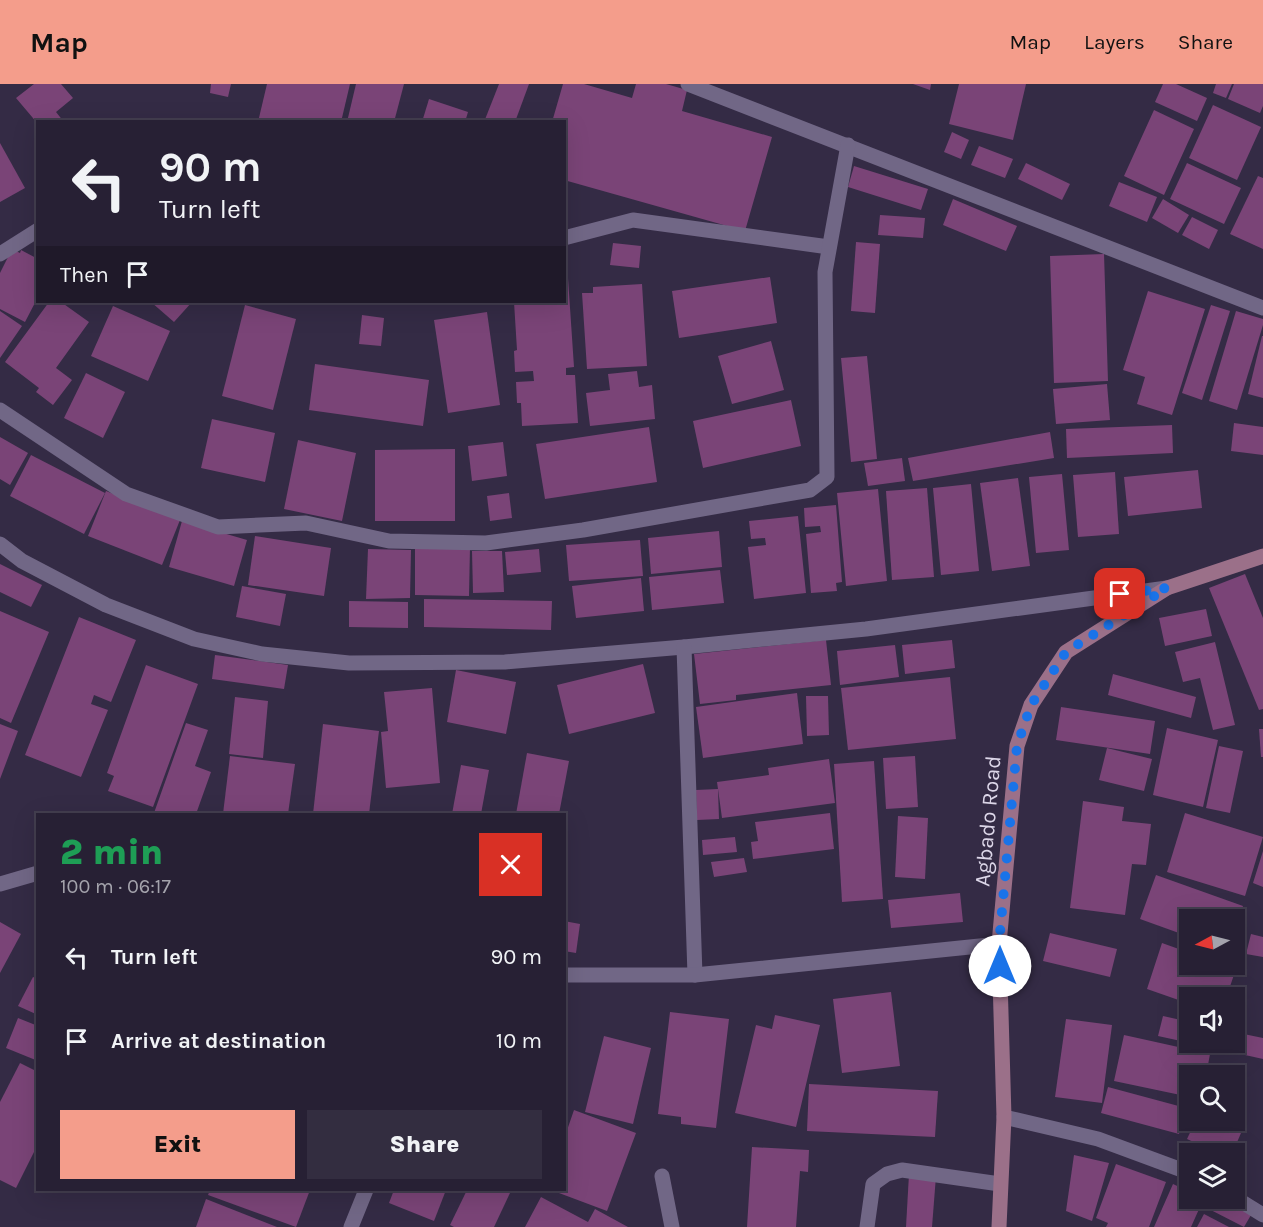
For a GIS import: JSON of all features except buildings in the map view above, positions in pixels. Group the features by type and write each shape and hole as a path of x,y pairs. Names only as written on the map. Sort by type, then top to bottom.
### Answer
{"main road":[{"name":"Agbado Road","path":"999,1227 1004,1117 999,944 1017,746 1031,705 1066,652 1167,588 1263,555"}],"street":[{"path":"688,84 1263,308"},
{"path":"0,410 126,494 219,527 306,523 389,541 486,543 583,530 810,490 827,477 825,272 848,145"},
{"path":"566,237 633,220 829,247"},
{"path":"0,254 36,231"},
{"path":"0,544 22,561 106,604 194,639 262,654 349,663 505,662 684,647 866,629 1167,588"},
{"path":"684,647 695,975"},
{"path":"0,884 36,874"},
{"path":"566,975 695,975 999,944"},
{"path":"1004,1117 1098,1139 1179,1169"},
{"path":"867,1227 873,1184 887,1174 902,1170 1000,1184"},
{"path":"662,1176 672,1227"},
{"path":"351,1227 366,1191"},
{"path":"1245,1204 1263,1215"}],"route":[{"path":"1000,966 999,944 1017,746 1031,705 1066,652 1167,588 1120,594"}]}
